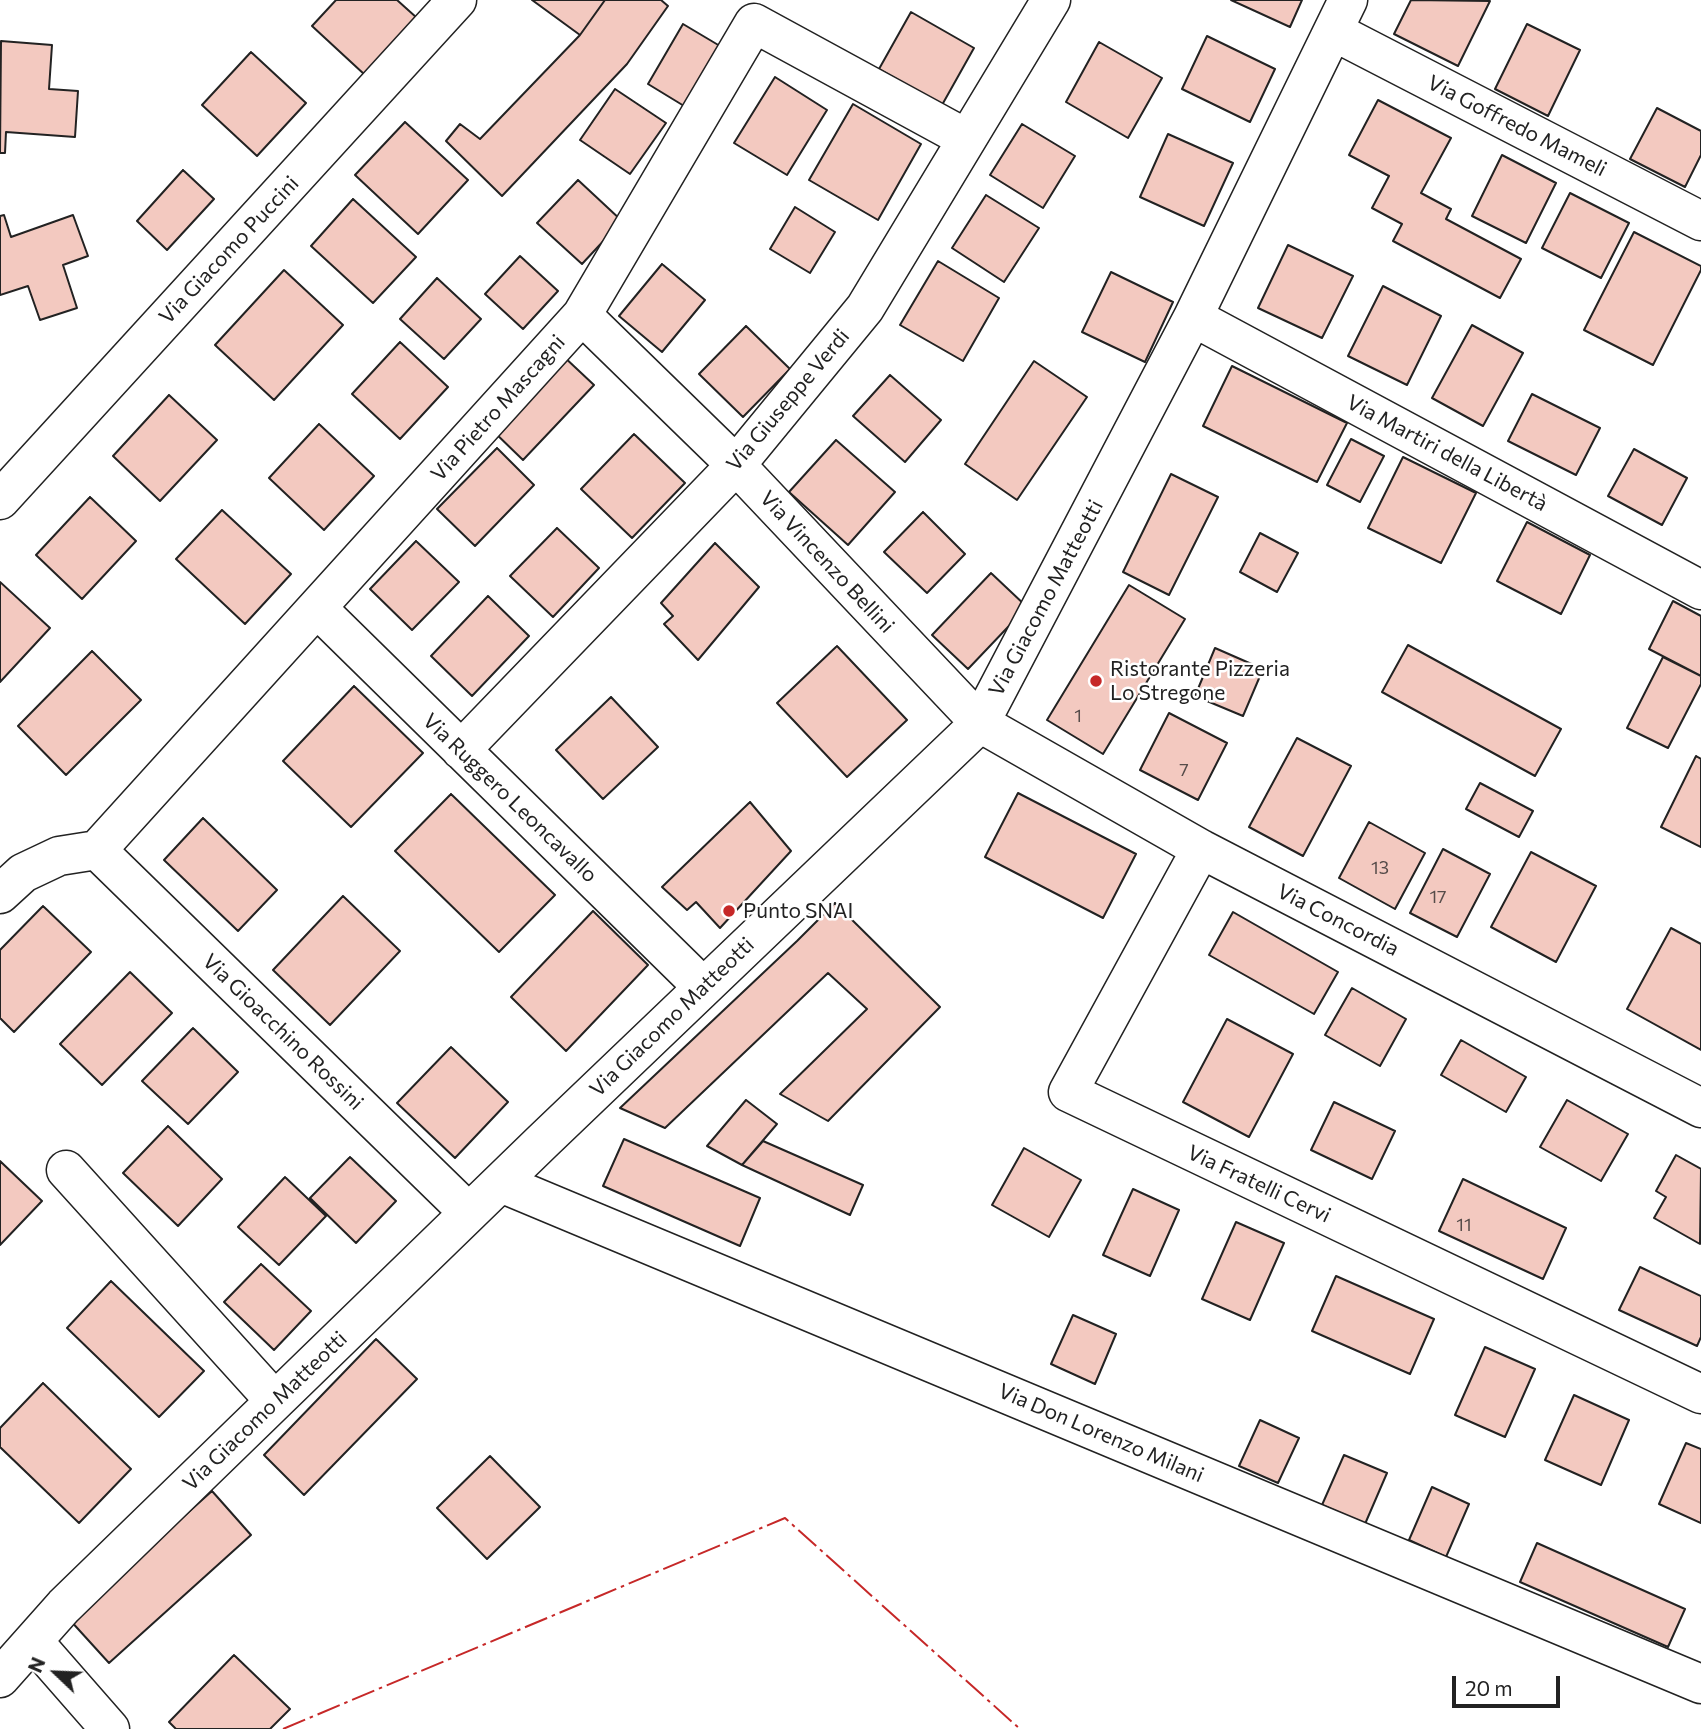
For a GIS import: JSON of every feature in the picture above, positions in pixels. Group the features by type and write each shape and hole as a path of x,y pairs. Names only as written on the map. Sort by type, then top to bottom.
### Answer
{"street":[{"name":"Via Giacomo Puccini","path":"0,500 457,0"},
{"name":"Via Giuseppe Verdi","path":"461,750 736,465 865,308 1051,0"},
{"name":"Via Goffredo Mameli","path":"1340,16 1701,221"},
{"name":"Via Giacomo Matteotti","path":"0,1678 64,1606 703,987 980,723 1193,317 1340,16"},
{"name":"Via Pietro Mascagni","path":"97,850 582,315 754,23 967,139"},
{"name":"Via Vincenzo Bellini","path":"582,315 736,465 980,723"},
{"name":"Via Martiri della Libertà","path":"1193,317 1701,590"},
{"name":"Via Ruggero Leoncavallo","path":"317,608 703,987"},
{"name":"Via Concordia","path":"980,723 1200,849 1701,1108"},
{"name":"Via Fratelli Cervi","path":"1200,849 1068,1092 1701,1394"},
{"path":"0,894 23,873 58,856 97,850"},
{"name":"Via Gioacchino Rossini","path":"97,850 469,1213"},
{"path":"66,1170 275,1401"},
{"name":"Via Don Lorenzo Milani","path":"501,1182 1701,1684"},
{"path":"33,1641 110,1729"}],"building":[{"path":"336,0 397,0 417,18 365,75 312,26"},
{"path":"532,0 605,0 580,35"},
{"path":"605,0 661,0 668,6 627,64 502,196 446,141 460,124 480,139 580,35"},
{"path":"1231,0 1302,0 1290,27"},
{"path":"1411,0 1490,1 1458,66 1394,34"},
{"path":"911,12 974,48 942,105 879,69"},
{"path":"683,24 725,49 689,109 648,84"},
{"path":"1527,24 1580,50 1548,116 1495,89"},
{"path":"1207,36 1275,69 1250,122 1182,89"},
{"path":"1,41 52,45 49,89 78,91 75,137 6,132 5,153 0,153"},
{"path":"1099,42 1162,78 1128,138 1066,102"},
{"path":"251,52 306,103 257,156 202,105"},
{"path":"775,77 827,110 787,175 734,143"},
{"path":"615,89 666,123 630,174 580,140"},
{"path":"1378,100 1451,138 1421,193 1451,209 1446,219 1521,259 1500,298 1393,241 1402,224 1372,208 1389,176 1349,155"},
{"path":"853,104 921,144 878,220 809,180"},
{"path":"1657,108 1701,131 1701,155 1685,187 1630,159"},
{"path":"405,122 468,180 418,234 355,175"},
{"path":"1022,124 1075,156 1043,208 990,175"},
{"path":"1168,134 1233,163 1204,226 1140,197"},
{"path":"1502,155 1556,183 1526,243 1472,216"},
{"path":"183,170 214,199 167,250 137,221"},
{"path":"578,180 622,221 582,264 537,223"},
{"path":"1570,193 1629,223 1601,278 1542,248"},
{"path":"986,195 1039,228 1004,282 952,248"},
{"path":"353,199 416,257 373,303 311,246"},
{"path":"795,207 835,232 810,273 770,249"},
{"path":"4,215 11,237 73,215 88,256 63,265 77,308 40,320 28,286 0,295 0,216"},
{"path":"1634,232 1701,266 1653,365 1584,330"},
{"path":"1288,245 1353,276 1322,338 1258,308"},
{"path":"520,256 558,291 523,329 485,294"},
{"path":"938,261 999,298 963,361 900,325"},
{"path":"662,264 705,300 662,352 619,316"},
{"path":"284,270 343,325 274,400 215,345"},
{"path":"1111,272 1173,302 1145,362 1082,332"},
{"path":"437,278 481,319 444,359 400,319"},
{"path":"1383,286 1441,316 1407,385 1348,356"},
{"path":"1472,325 1523,353 1483,426 1432,398"},
{"path":"746,326 790,369 743,417 699,374"},
{"path":"400,342 448,387 400,439 352,394"},
{"path":"561,354 594,385 523,460 490,428"},
{"path":"1034,361 1087,397 1017,500 965,464"},
{"path":"1232,366 1347,423 1317,482 1203,426"},
{"path":"890,375 941,420 905,462 853,416"},
{"path":"1532,394 1600,428 1576,475 1508,441"},
{"path":"169,395 217,440 160,501 113,456"},
{"path":"319,424 374,476 324,530 269,478"},
{"path":"634,434 685,483 632,538 581,489"},
{"path":"1351,439 1384,456 1360,502 1327,485"},
{"path":"836,440 895,492 848,545 789,492"},
{"path":"497,448 534,485 475,546 437,509"},
{"path":"1634,449 1687,478 1662,525 1608,496"},
{"path":"1403,457 1476,493 1441,563 1368,528"},
{"path":"1171,474 1218,497 1169,595 1123,572"},
{"path":"90,497 136,541 82,599 36,555"},
{"path":"222,510 291,574 245,624 176,559"},
{"path":"923,512 965,554 927,593 884,552"},
{"path":"1527,522 1590,555 1561,614 1497,581"},
{"path":"557,528 599,568 553,617 510,576"},
{"path":"1260,533 1298,553 1277,592 1240,572"},
{"path":"416,541 459,582 412,630 370,589"},
{"path":"715,543 759,587 698,660 664,624 673,616 661,603"},
{"path":"991,573 1027,607 968,669 932,635"},
{"path":"0,582 50,628 0,682"},
{"path":"1129,585 1185,619 1103,754 1047,720"},
{"path":"488,596 529,636 472,696 431,656"},
{"path":"1673,601 1701,616 1701,676 1649,649"},
{"path":"1408,645 1561,729 1535,776 1382,692"},
{"path":"837,646 907,720 847,777 777,703"},
{"path":"1215,648 1263,669 1243,716 1195,696"},
{"path":"92,651 141,700 66,775 18,726"},
{"path":"1663,657 1701,676 1701,684 1668,748 1627,728"},
{"path":"354,686 423,753 351,827 283,761"},
{"path":"611,697 658,747 603,799 556,750"},
{"path":"1169,713 1227,743 1198,800 1140,770"},
{"path":"1297,738 1351,766 1303,856 1249,827"},
{"path":"1696,756 1701,759 1701,847 1661,827"},
{"path":"1480,783 1533,811 1519,837 1466,809"},
{"path":"1018,793 1136,854 1103,918 985,857"},
{"path":"451,794 555,895 499,952 395,851"},
{"path":"750,802 791,851 720,928 696,902 687,910 662,887"},
{"path":"203,818 277,890 238,931 164,860"},
{"path":"1369,822 1425,853 1395,909 1339,878"},
{"path":"1443,849 1490,874 1457,937 1410,913"},
{"path":"1531,852 1596,886 1556,962 1491,927"},
{"path":"343,896 400,951 330,1025 273,970"},
{"path":"835,903 940,1007 828,1121 780,1094 867,1009 828,973 665,1128 620,1108 797,941"},
{"path":"43,906 91,952 14,1032 0,1018 0,950"},
{"path":"593,911 648,965 566,1051 511,997"},
{"path":"1233,912 1338,972 1314,1014 1209,955"},
{"path":"1671,928 1701,944 1701,1050 1627,1009"},
{"path":"130,972 172,1013 102,1085 60,1044"},
{"path":"1352,988 1406,1019 1380,1066 1325,1035"},
{"path":"1227,1019 1293,1054 1249,1137 1183,1102"},
{"path":"193,1028 238,1072 188,1124 142,1081"},
{"path":"1461,1040 1526,1077 1506,1112 1441,1075"},
{"path":"451,1047 508,1102 455,1158 397,1103"},
{"path":"746,1100 777,1124 742,1165 707,1146"},
{"path":"1567,1100 1628,1134 1601,1181 1540,1147"},
{"path":"1334,1102 1395,1131 1372,1179 1311,1150"},
{"path":"168,1126 222,1179 178,1226 123,1173"},
{"path":"624,1139 760,1198 740,1246 603,1186"},
{"path":"763,1141 863,1185 850,1215 742,1165"},
{"path":"1024,1148 1081,1180 1049,1237 992,1205"},
{"path":"1676,1155 1701,1169 1700,1244 1654,1218 1666,1197 1656,1191"},
{"path":"350,1157 396,1201 356,1243 310,1198"},
{"path":"0,1161 42,1201 0,1245"},
{"path":"285,1177 326,1216 279,1265 238,1227"},
{"path":"1463,1179 1566,1228 1543,1279 1439,1231"},
{"path":"1133,1189 1179,1210 1150,1276 1103,1255"},
{"path":"1236,1222 1284,1243 1250,1320 1202,1299"},
{"path":"261,1264 311,1311 274,1350 224,1302"},
{"path":"1640,1267 1701,1296 1701,1337 1697,1346 1619,1310"},
{"path":"1336,1276 1434,1319 1410,1374 1312,1331"},
{"path":"111,1281 204,1371 159,1417 67,1328"},
{"path":"1073,1315 1116,1334 1095,1384 1051,1364"},
{"path":"376,1339 417,1379 304,1495 264,1455"},
{"path":"1485,1347 1535,1369 1505,1437 1455,1415"},
{"path":"43,1383 131,1469 79,1523 0,1447 0,1428"},
{"path":"1574,1395 1629,1420 1601,1485 1545,1460"},
{"path":"1260,1420 1299,1438 1278,1483 1239,1466"},
{"path":"1686,1443 1701,1449 1701,1523 1659,1504"},
{"path":"1344,1455 1387,1473 1365,1524 1322,1505"},
{"path":"490,1456 540,1507 487,1559 437,1508"},
{"path":"1432,1487 1469,1504 1446,1557 1409,1540"},
{"path":"212,1491 251,1535 109,1663 69,1619"},
{"path":"1537,1543 1685,1609 1668,1647 1520,1582"},
{"path":"234,1655 290,1709 270,1729 176,1729 169,1722"}],"power":[{"path":"283,1729 785,1518 1020,1729"}],"place":[{"name":"Ristorante Pizzeria Lo Stregone","path":"1096,681"},
{"name":"Punto SNAI","path":"729,911"}]}
